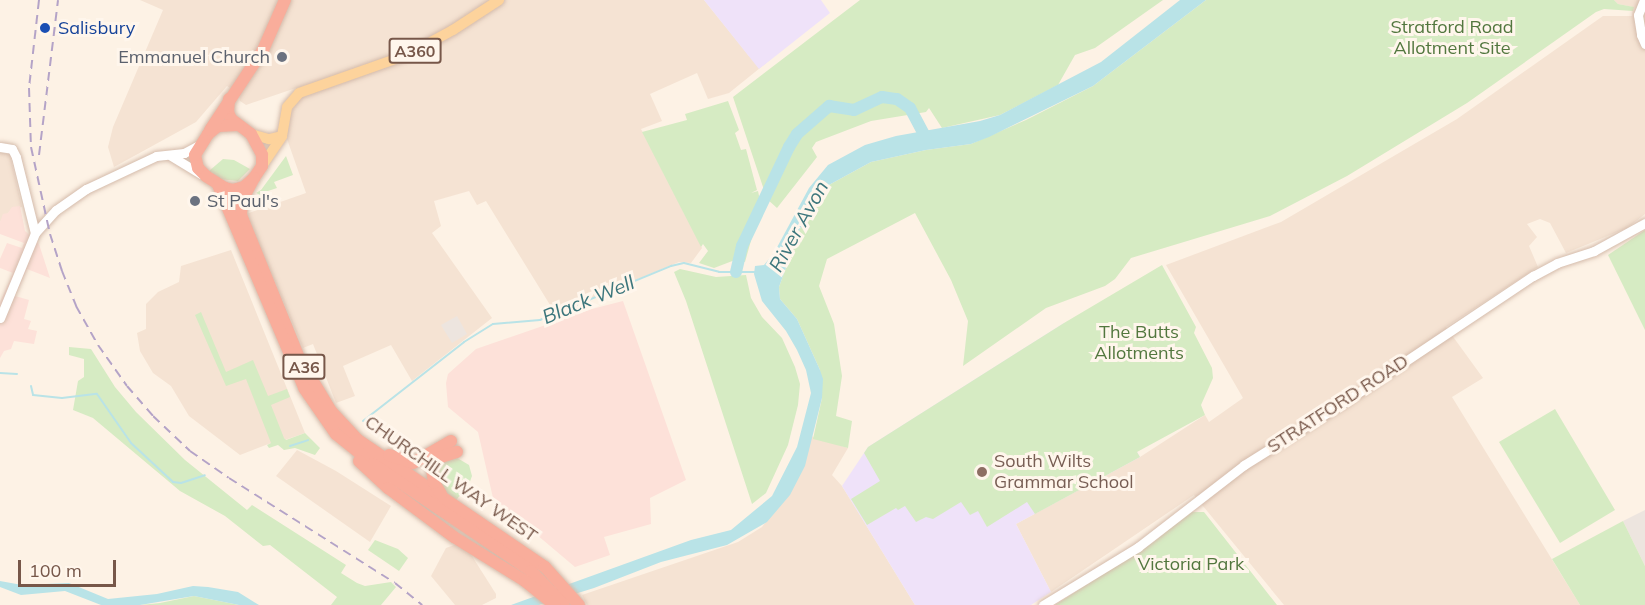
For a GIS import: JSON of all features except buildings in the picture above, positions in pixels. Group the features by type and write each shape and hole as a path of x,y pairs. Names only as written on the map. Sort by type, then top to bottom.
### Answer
{"highway":[{"path":"254,178 244,187 233,190 218,185 206,176 195,160 199,145 263,50 285,0"},
{"path":"230,99 228,112 238,125 250,134 262,155 262,166"},
{"path":"208,134 219,126 238,125"},
{"name":"A36","path":"254,178 262,166"},
{"name":"CHURCHILL WAY WEST","path":"254,178 242,201 243,220 299,358 314,386 341,422 358,440 449,506 543,588"},
{"name":"CHURCHILL WAY WEST","path":"218,185 304,388 321,414 348,445 449,506"},
{"path":"341,422 389,456 409,463 420,461 451,441"},
{"path":"348,445 363,466 388,488 454,537 567,603"},
{"path":"449,506 437,491 431,476 432,468 438,458 458,452"},
{"name":"CHURCHILL WAY WEST","path":"466,520 525,552 561,582 567,603"}],"main road":[{"name":"A360","path":"282,136 286,110 299,93 407,55 434,42 498,0"},
{"path":"250,134 269,139 282,136"},
{"path":"262,166 274,152 282,136"}],"street":[{"path":"1644,0 1638,15 1645,44"},
{"path":"0,318 35,233 56,210 86,189 156,156 171,156 192,151 199,145"},
{"path":"0,147 12,149 35,233"},
{"path":"171,156 206,176"},
{"name":"STRATFORD ROAD","path":"1043,605 1138,547 1244,465 1344,404 1533,276 1557,263 1594,251 1645,223"}],"shaded area":[{"path":"140,0 704,0 749,56 771,59 729,93 708,99 697,73 650,94 662,121 641,129 702,248 691,263 679,262 555,313 486,201 477,205 469,191 434,201 441,226 432,233 492,318 412,381 391,345 343,366 355,396 336,403 313,344 303,348 246,214 306,193 287,139 288,119 297,101 296,88 246,105 240,101 239,94 227,86 196,122 114,167 108,147 113,127 163,10"},
{"path":"704,0 821,0 830,13 759,69"},
{"path":"1614,0 1645,0 1645,214 1627,228 1566,253 1550,223 1540,219 1527,224 1537,237 1529,246 1538,267 1446,327 1483,378 1452,397 1580,605 1284,605 1194,495 1051,592 1016,524 1140,457 1205,415 1209,422 1243,398 1166,265 1281,222 1457,119 1603,16 1632,16 1633,7 1618,4"},
{"path":"0,152 10,155 22,207 12,209 0,222"},
{"path":"20,206 25,231 39,244 50,278 27,269 15,296 29,300 24,319 31,321 28,329 37,331 34,344 14,341 11,349 4,351 0,358 0,302 13,273 0,268 0,259 7,243 22,248 24,243 0,234 0,222 3,214 8,213 12,207"},
{"path":"231,250 305,433 285,440 284,438 240,455 189,416 171,386 153,373 140,351 137,333 146,329 146,304 158,292 179,282 181,266"},
{"path":"623,301 686,480 650,498 651,524 604,537 610,555 575,567 493,498 478,432 448,407 446,383 448,374 476,349 592,309"},
{"path":"457,316 467,334 452,343 441,325"},
{"name":"South Wilts Grammar School","path":"1064,323 1140,457 1016,524 1051,592 1031,605 915,605 842,486 868,447"},
{"path":"811,436 848,448 832,475 842,486 915,605 587,605 582,595 738,542 762,527 793,486"},
{"path":"297,450 336,471 391,506 370,542 276,476"},
{"path":"1645,510 1645,566 1623,521"},
{"path":"457,544 470,553 496,594 496,598 482,605 455,605 431,576 446,548"}],"green space":[{"path":"860,0 1163,0 1095,48 1075,55 1058,85 1000,115 942,128 929,108 926,112 871,121 816,142 812,148 817,157 777,208 767,199 733,97"},
{"name":"Stratford Road Allotment Site","path":"1206,0 1614,0 1618,4 1634,7 1633,11 1604,9 1596,12 1467,103 1347,176 1270,216 1131,258 1115,279 1105,286 1046,308 963,366 968,321 951,280 915,213 827,259 819,286 834,324 842,376 836,416 852,421 848,448 813,439 822,398 820,370 797,319 780,299 779,287 800,229 827,186 871,162 926,150 971,144 1026,120 1093,86"},
{"path":"728,101 739,130 735,133 741,150 746,149 757,190 751,193 758,191 761,205 745,262 735,260 714,268 699,263 708,251 703,244 701,247 642,132 687,120 685,114"},
{"path":"286,156 293,175 274,182 277,188 265,192 267,198 256,193 261,190"},
{"path":"223,159 234,160 250,169 238,181 218,179 209,171"},
{"path":"1645,230 1645,330 1608,255"},
{"name":"South Wilts Grammar School","path":"1162,265 1196,327 1194,333 1212,368 1213,378 1201,405 1205,415 1137,452 1140,457 1035,514 1027,502 987,527 978,511 970,515 961,502 933,519 926,517 916,522 905,506 898,510 896,508 867,525 851,499 880,481 864,453 868,447 1064,323"},
{"path":"680,269 716,277 746,275 751,298 762,317 782,338 795,367 800,384 798,405 788,445 766,493 752,504 686,301 674,272"},
{"path":"201,312 226,372 253,360 268,396 287,389 290,397 271,405 284,438 286,440 305,433 320,448 315,455 295,448 284,450 278,445 269,448 267,445 271,443 246,379 226,386 195,315"},
{"path":"69,347 91,349 115,387 136,412 185,460 247,510 252,505 346,565 341,573 357,583 365,586 391,582 396,587 381,605 331,605 337,597 270,545 263,546 225,516 180,491 93,418 73,410 78,381 84,377 84,359 69,355"},
{"path":"1555,409 1615,510 1560,543 1499,442"},
{"path":"454,456 469,465 472,476 468,487 456,500 445,493 435,470 438,464"},
{"name":"Victoria Park","path":"1190,512 1204,512 1277,605 1055,605 1155,541"},
{"path":"1623,521 1645,566 1645,605 1580,605 1552,559"},
{"path":"375,540 398,549 408,558 399,571 368,550"},
{"path":"194,596 239,605 140,605 160,603"}],"water":[{"name":"River Avon","path":"1180,0 1206,0 1093,86 971,144 926,150 871,162 827,186 800,229 779,287 780,299 797,319 820,370 823,379 822,398 805,466 790,495 767,522 727,545 661,562 594,588 539,605 511,605 691,540 731,530 772,496 797,447 811,393 806,370 797,350 786,331 762,301 754,274 755,266 764,265 774,253 809,188 828,165 865,145 896,136 980,121 1000,115 1101,62"},
{"path":"0,581 22,585 69,583 108,599 157,594 193,586 208,587 238,592 259,605 239,605 194,596 140,605 101,605 65,591 21,595 0,587"}],"waterway":[{"path":"736,272 742,246 789,147 797,134 829,106 854,110 882,97 897,99 910,108 926,138"},
{"name":"Black Well","path":"363,421 464,342 493,324 540,320 671,266 684,263 719,272 755,272"},
{"path":"0,373 17,374"},
{"path":"31,386 33,395 62,398 97,394 131,443 173,482 181,483 205,475"},
{"path":"290,446 308,440"}],"railway":[{"path":"39,0 29,88 31,147 50,234 62,271 76,306 98,345 127,386 153,416 190,451 395,583 422,605"},
{"path":"39,155 58,0"}],"place":[{"name":"Salisbury","path":"45,28"},
{"name":"Emmanuel Church","path":"282,57"},
{"name":"St Paul's","path":"195,201"},
{"name":"South Wilts Grammar School","path":"982,472"}],"park label":[{"name":"The Butts Allotments","path":"1139,343"}]}
